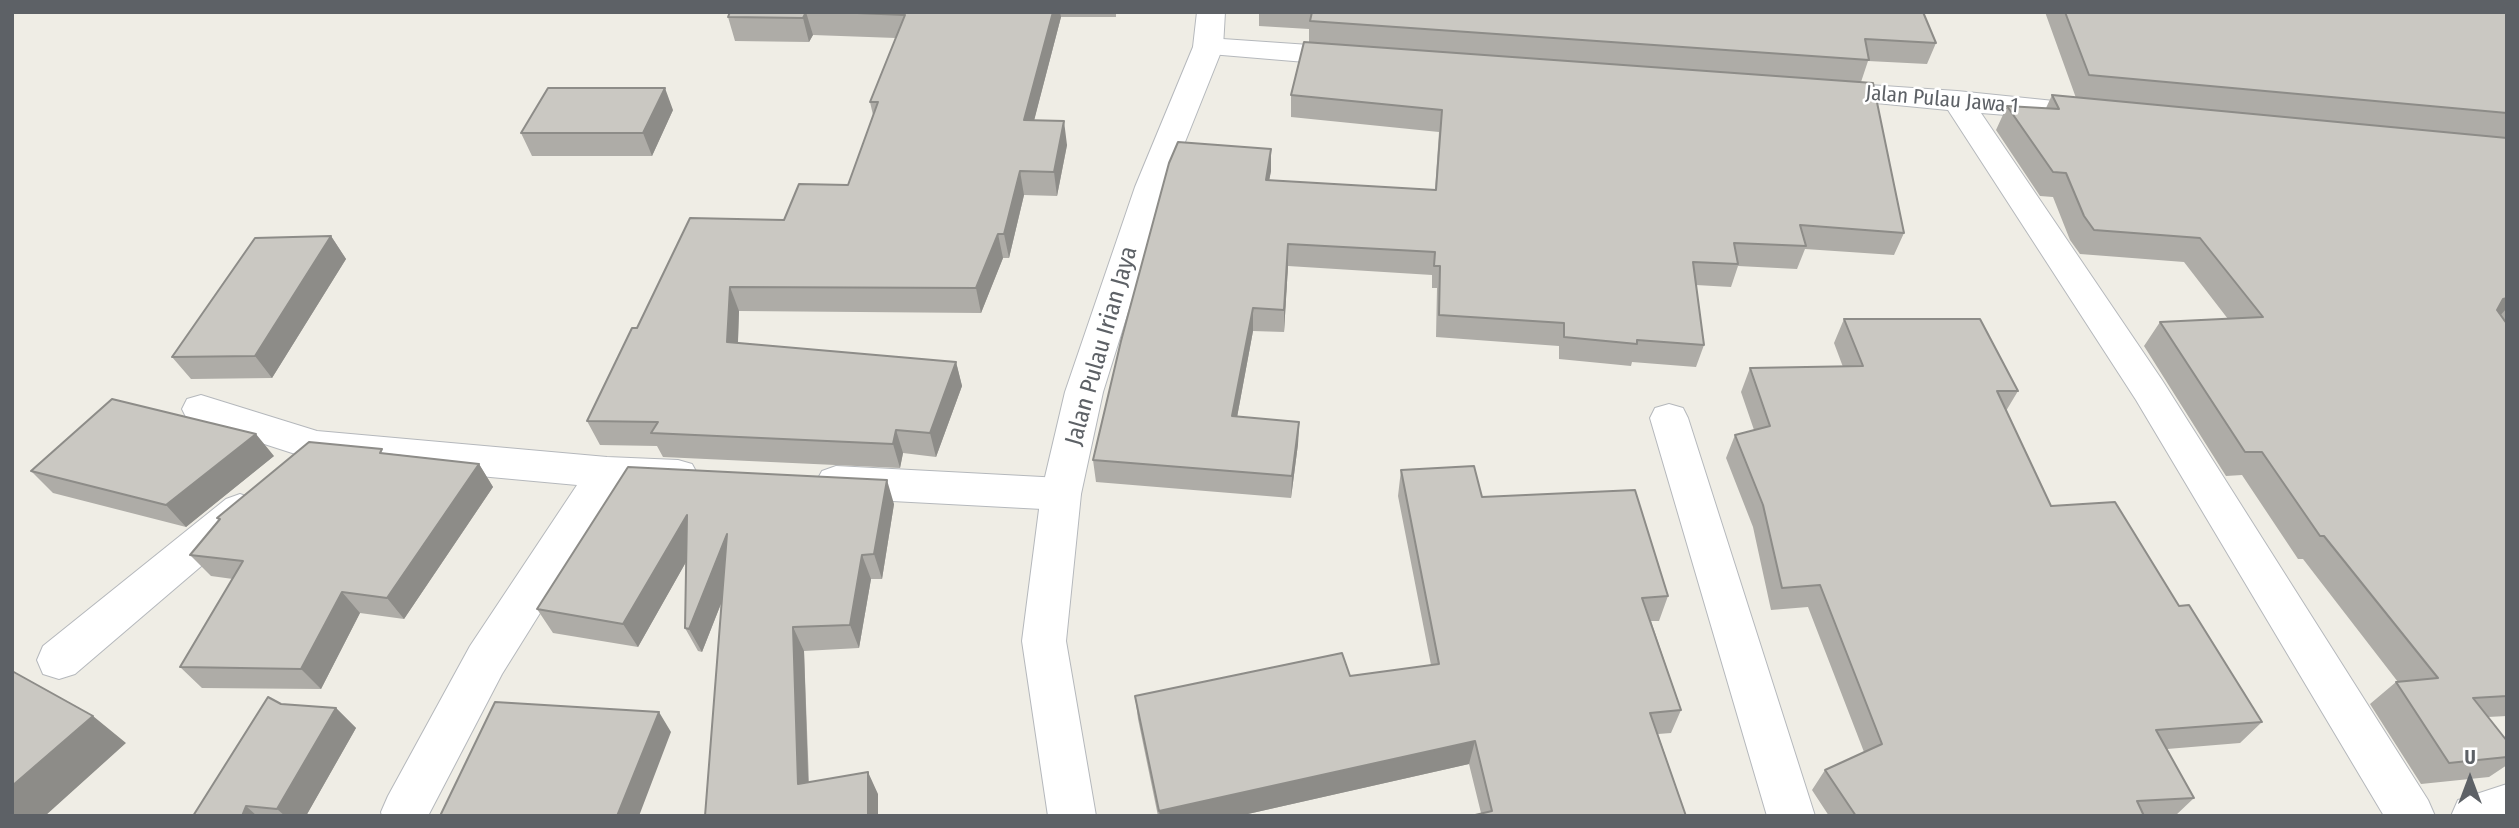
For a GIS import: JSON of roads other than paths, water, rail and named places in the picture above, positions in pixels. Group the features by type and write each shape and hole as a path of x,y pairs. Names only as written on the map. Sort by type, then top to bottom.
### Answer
{"street":[{"path":"1210,29 1375,58"},
{"name":"Jalan Pulau Irian Jaya","path":"1072,816 1044,641 1061,494 1084,391 1147,199 1210,29"},
{"name":"Jalan Pulau Jawa 1","path":"1790,88 2108,114"},
{"path":"1957,100 2149,390 2411,816"},
{"path":"201,409 317,446 607,472 712,476"},
{"path":"1669,418 1791,816"},
{"path":"59,660 317,446"},
{"path":"405,812 486,660 607,472"},
{"path":"804,480 1061,494"},
{"path":"2475,816 2507,806"}]}
